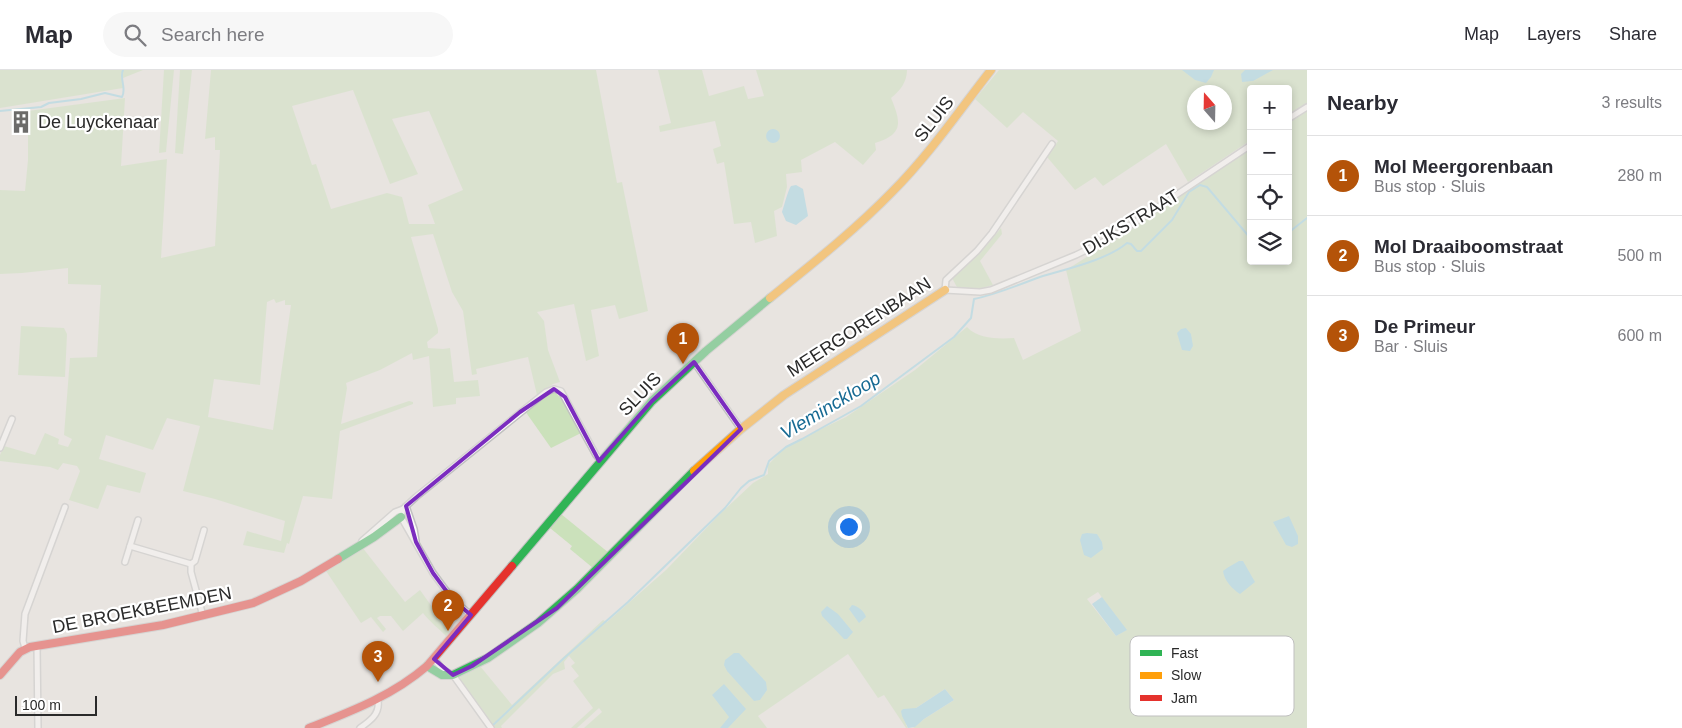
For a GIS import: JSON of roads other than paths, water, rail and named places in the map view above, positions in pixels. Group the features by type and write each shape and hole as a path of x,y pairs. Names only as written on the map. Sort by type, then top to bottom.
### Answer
{"street":[{"name":"SLUIS","path":"309,728 378,701 401,688 427,666 652,401 694,362 886,198 924,156 991,70"},
{"path":"1292,116 1307,106"},
{"name":"MEERGORENBAAN","path":"453,675 488,658 557,608 703,463 784,394 945,290 946,280 992,234 1052,144"},
{"name":"DIJKSTRAAT","path":"945,290 980,292 991,290 1097,245 1127,228 1247,148"},
{"path":"694,362 741,429"},
{"path":"403,511 416,497 520,412 546,392 554,389 561,391 600,460"},
{"path":"0,448 12,419"},
{"path":"0,675 14,657 25,648 23,641 25,614 65,507"},
{"path":"403,511 416,542 433,573 453,600 471,615"},
{"path":"403,511 414,529 416,542"},
{"name":"DE BROEKBEEMDEN","path":"25,648 163,625 253,603 301,582 374,537 403,511"},
{"path":"125,562 138,520"},
{"path":"130,546 190,564 195,561 204,530"},
{"path":"190,564 203,616"},
{"name":"DE BROEKBEEMDEN","path":"38,646 38,728"},
{"path":"434,658 444,670 453,675 491,728"},
{"path":"427,666 442,675 453,675"},
{"path":"360,728 376,714 379,706 378,701"}],"water":[{"path":"1182,70 1214,70 1206,83 1195,80"},
{"path":"1245,70 1273,70 1253,81 1242,82 1241,74"},
{"path":"770,129 776,129 780,136 776,143 770,143 766,139 766,133"},
{"path":"796,185 803,189 808,216 796,225 786,221 782,212 791,186"},
{"path":"1186,328 1191,334 1193,346 1190,351 1182,350 1177,333 1181,329"},
{"path":"1289,516 1298,536 1298,544 1292,547 1286,545 1273,522"},
{"path":"1082,534 1097,534 1102,542 1103,549 1091,558 1084,555 1080,540"},
{"path":"1239,561 1243,561 1255,582 1240,594 1229,584 1223,571"},
{"path":"1102,597 1127,630 1116,636 1092,604"},
{"path":"852,605 860,609 866,617 859,623 849,609"},
{"path":"827,606 838,614 853,632 847,639 844,639 822,616 821,612"},
{"path":"734,653 739,653 766,682 767,690 760,700 754,701 727,671 724,665 725,660"},
{"path":"724,684 746,709 728,728 720,728 729,717 712,695"},
{"path":"945,689 954,700 915,727 908,728 901,711 903,709 916,708"}],"waterway":[{"path":"0,111 41,107 49,103 81,99 105,93 122,97 124,91 123,70"},
{"name":"Vleminckloop","path":"491,727 563,659 628,602 725,508 741,488 749,481 764,475 769,461 786,447 861,406 954,337 971,318 974,299 1098,259 1127,243 1131,244 1137,251 1141,251 1172,220 1189,192 1200,185 1207,187 1247,234"},
{"name":"Vleminckloop","path":"1292,230 1307,218"}],"place":[{"name":"De Luyckenaar","path":"21,122"},
{"name":"Mol Meergorenbaan","path":"683,364"},
{"name":"Mol Draaiboomstraat","path":"448,631"},
{"name":"De Primeur","path":"378,682"}]}
